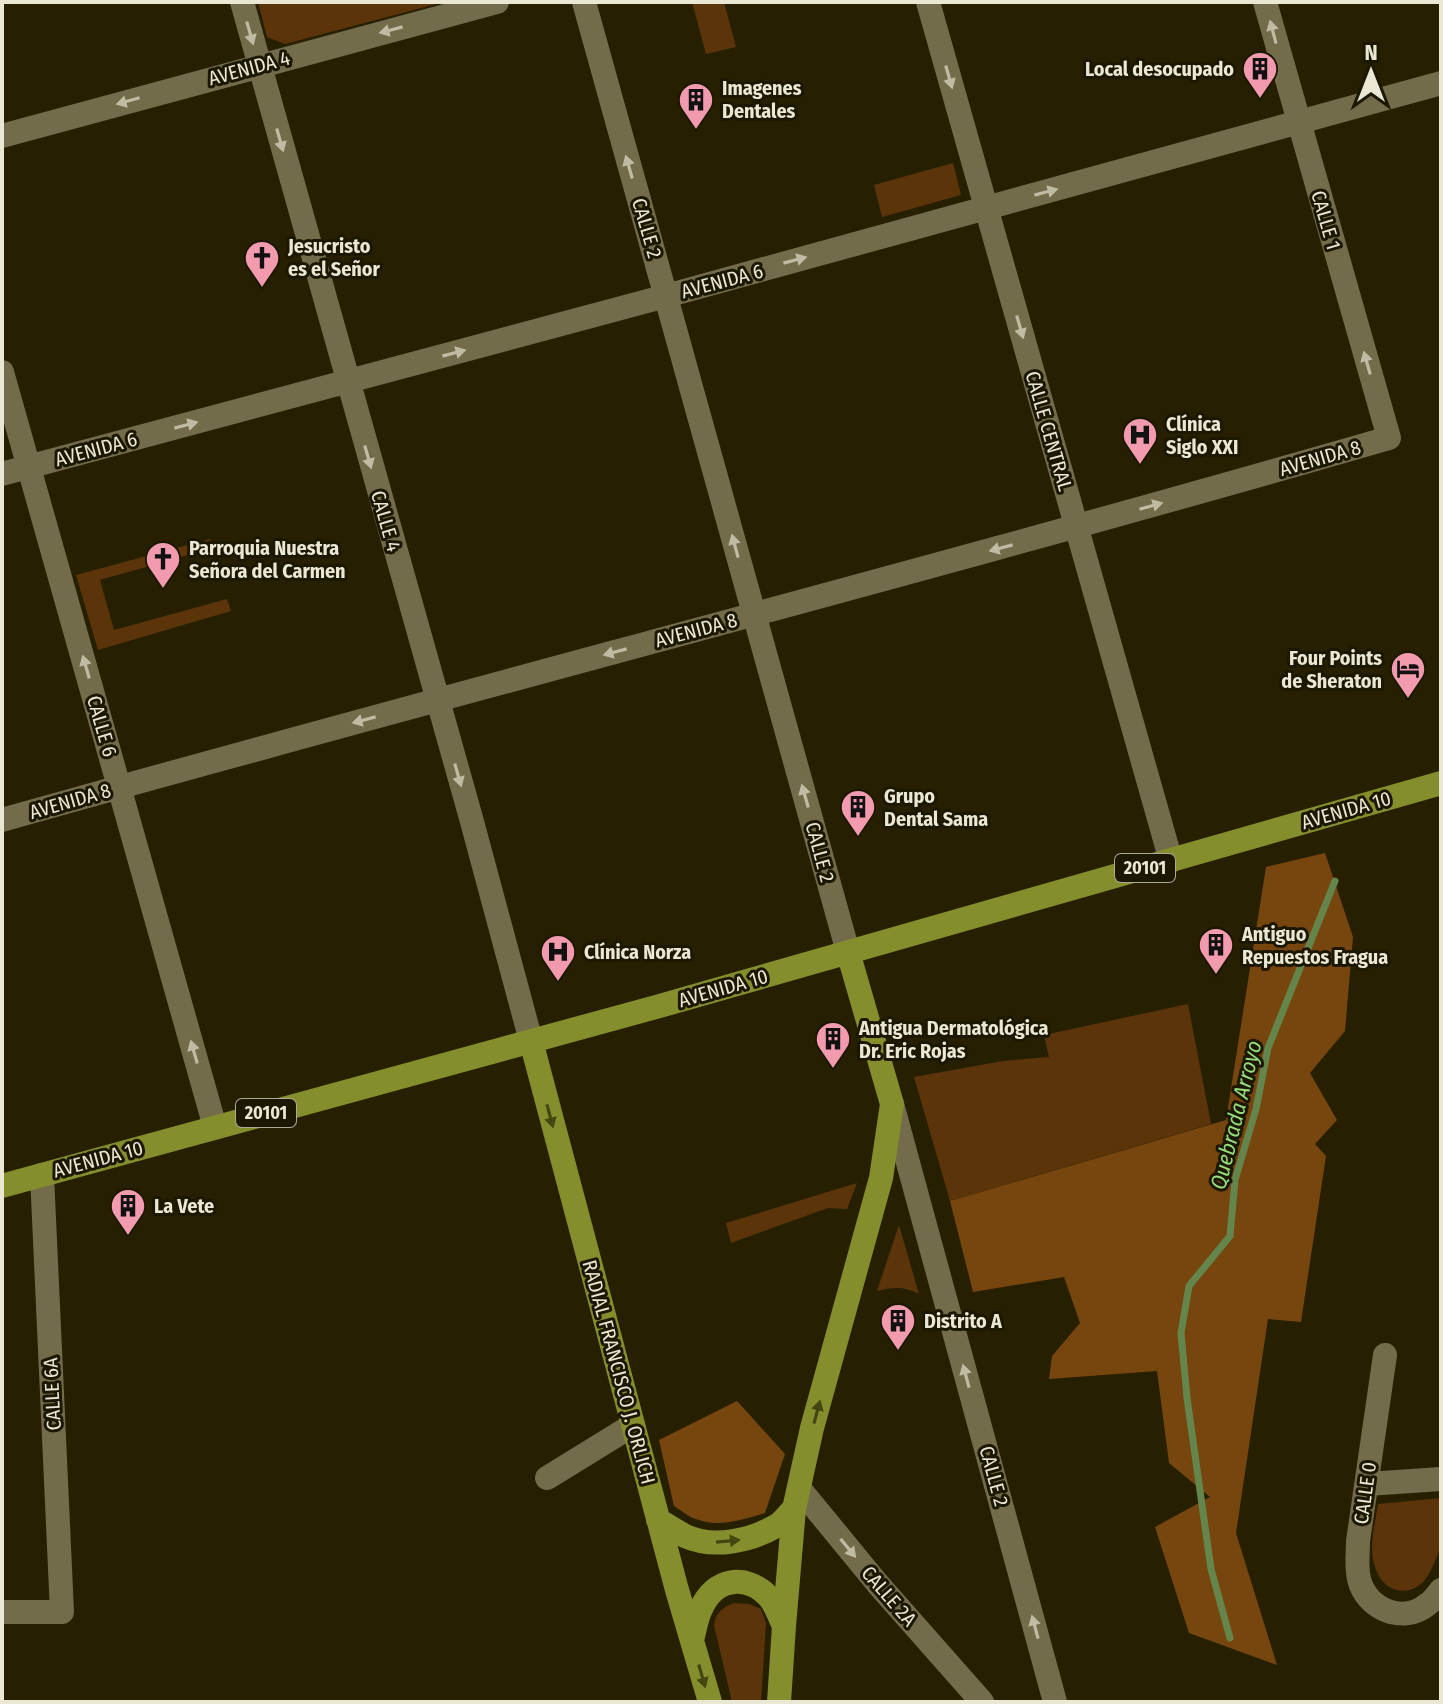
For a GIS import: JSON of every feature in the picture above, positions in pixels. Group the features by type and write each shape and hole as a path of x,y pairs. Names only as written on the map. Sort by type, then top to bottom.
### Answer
{"main road":[{"name":"AVENIDA 10","path":"2,1186 531,1041 1441,783"},
{"name":"CALLE 2","path":"848,952 892,1104"},
{"name":"RADIAL FRANCISCO J. ORLICH","path":"531,1041 658,1520 710,1702"},
{"path":"779,1702 796,1498 812,1428 881,1178 892,1104"},
{"path":"658,1520 698,1540 725,1542 756,1535 779,1524 796,1498"},
{"path":"692,1641 700,1609 707,1598 729,1582 754,1586 767,1596 784,1626"}],"street":[{"name":"CALLE 4","path":"242,2 531,1041"},
{"name":"AVENIDA 4","path":"2,136 497,2"},
{"name":"CALLE 2","path":"584,2 848,952"},
{"name":"CALLE CENTRAL","path":"928,2 1171,861"},
{"name":"CALLE 1","path":"1265,2 1389,438"},
{"name":"AVENIDA 6","path":"2,474 1441,83"},
{"name":"CALLE 6","path":"2,372 215,1127"},
{"name":"AVENIDA 8","path":"2,820 1076,528 1389,438"},
{"name":"CALLE 2","path":"892,1104 1055,1702"},
{"name":"CALLE 6A","path":"2,1612 62,1612 42,1175"},
{"name":"CALLE 0","path":"1385,1355 1358,1541 1359,1580 1368,1598 1379,1609 1396,1614 1421,1609 1441,1590"},
{"path":"547,1478 633,1425"},
{"path":"1367,1484 1441,1479"},
{"name":"CALLE 2A","path":"796,1498 877,1583 982,1702"}],"shaded area":[{"path":"258,2 444,2 285,44 267,37"},
{"path":"692,2 724,2 736,47 706,54"},
{"path":"953,163 961,195 882,217 874,185"},
{"path":"210,539 213,548 100,580 114,630 227,599 231,611 98,650 76,575"},
{"path":"1325,853 1353,937 1345,1031 1310,1073 1337,1120 1315,1144 1326,1156 1301,1322 1268,1319 1236,1533 1277,1665 1189,1633 1155,1527 1210,1497 1169,1463 1157,1371 1049,1379 1052,1356 1080,1323 1064,1277 973,1292 950,1201 1226,1120 1266,867"},
{"path":"1188,1004 1211,1124 950,1201 914,1077 1003,1061 1049,1057 1044,1035"},
{"path":"857,1183 847,1209 828,1208 731,1243 726,1223"},
{"path":"899,1225 919,1294 898,1288 877,1291"},
{"path":"737,1401 785,1454 765,1513 722,1523 704,1522 674,1506 659,1440"},
{"path":"1441,1498 1441,1542 1429,1574 1411,1590 1391,1588 1381,1579 1374,1564 1373,1538 1378,1504"},
{"path":"734,1603 761,1609 766,1623 761,1702 732,1702 714,1625 720,1611"}],"waterway":[{"name":"Quebrada Arroyo","path":"1230,1638 1211,1569 1181,1333 1189,1286 1230,1236 1235,1180 1256,1109 1268,1048 1335,881"}],"place":[{"name":"Local desocupado","path":"1260,100"},
{"name":"Imagenes Dentales","path":"696,131"},
{"name":"Jesucristo es el Señor","path":"262,289"},
{"name":"Clínica Siglo XXI","path":"1140,466"},
{"name":"Parroquia Nuestra Señora del Carmen","path":"163,590"},
{"name":"Four Points de Sheraton","path":"1408,700"},
{"name":"Grupo Dental Sama","path":"858,838"},
{"name":"Antiguo Repuestos Fragua","path":"1216,976"},
{"name":"Clínica Norza","path":"558,983"},
{"name":"Antigua Dermatológica Dr. Eric Rojas","path":"833,1070"},
{"name":"La Vete","path":"128,1237"},
{"name":"Distrito A","path":"898,1352"}]}
